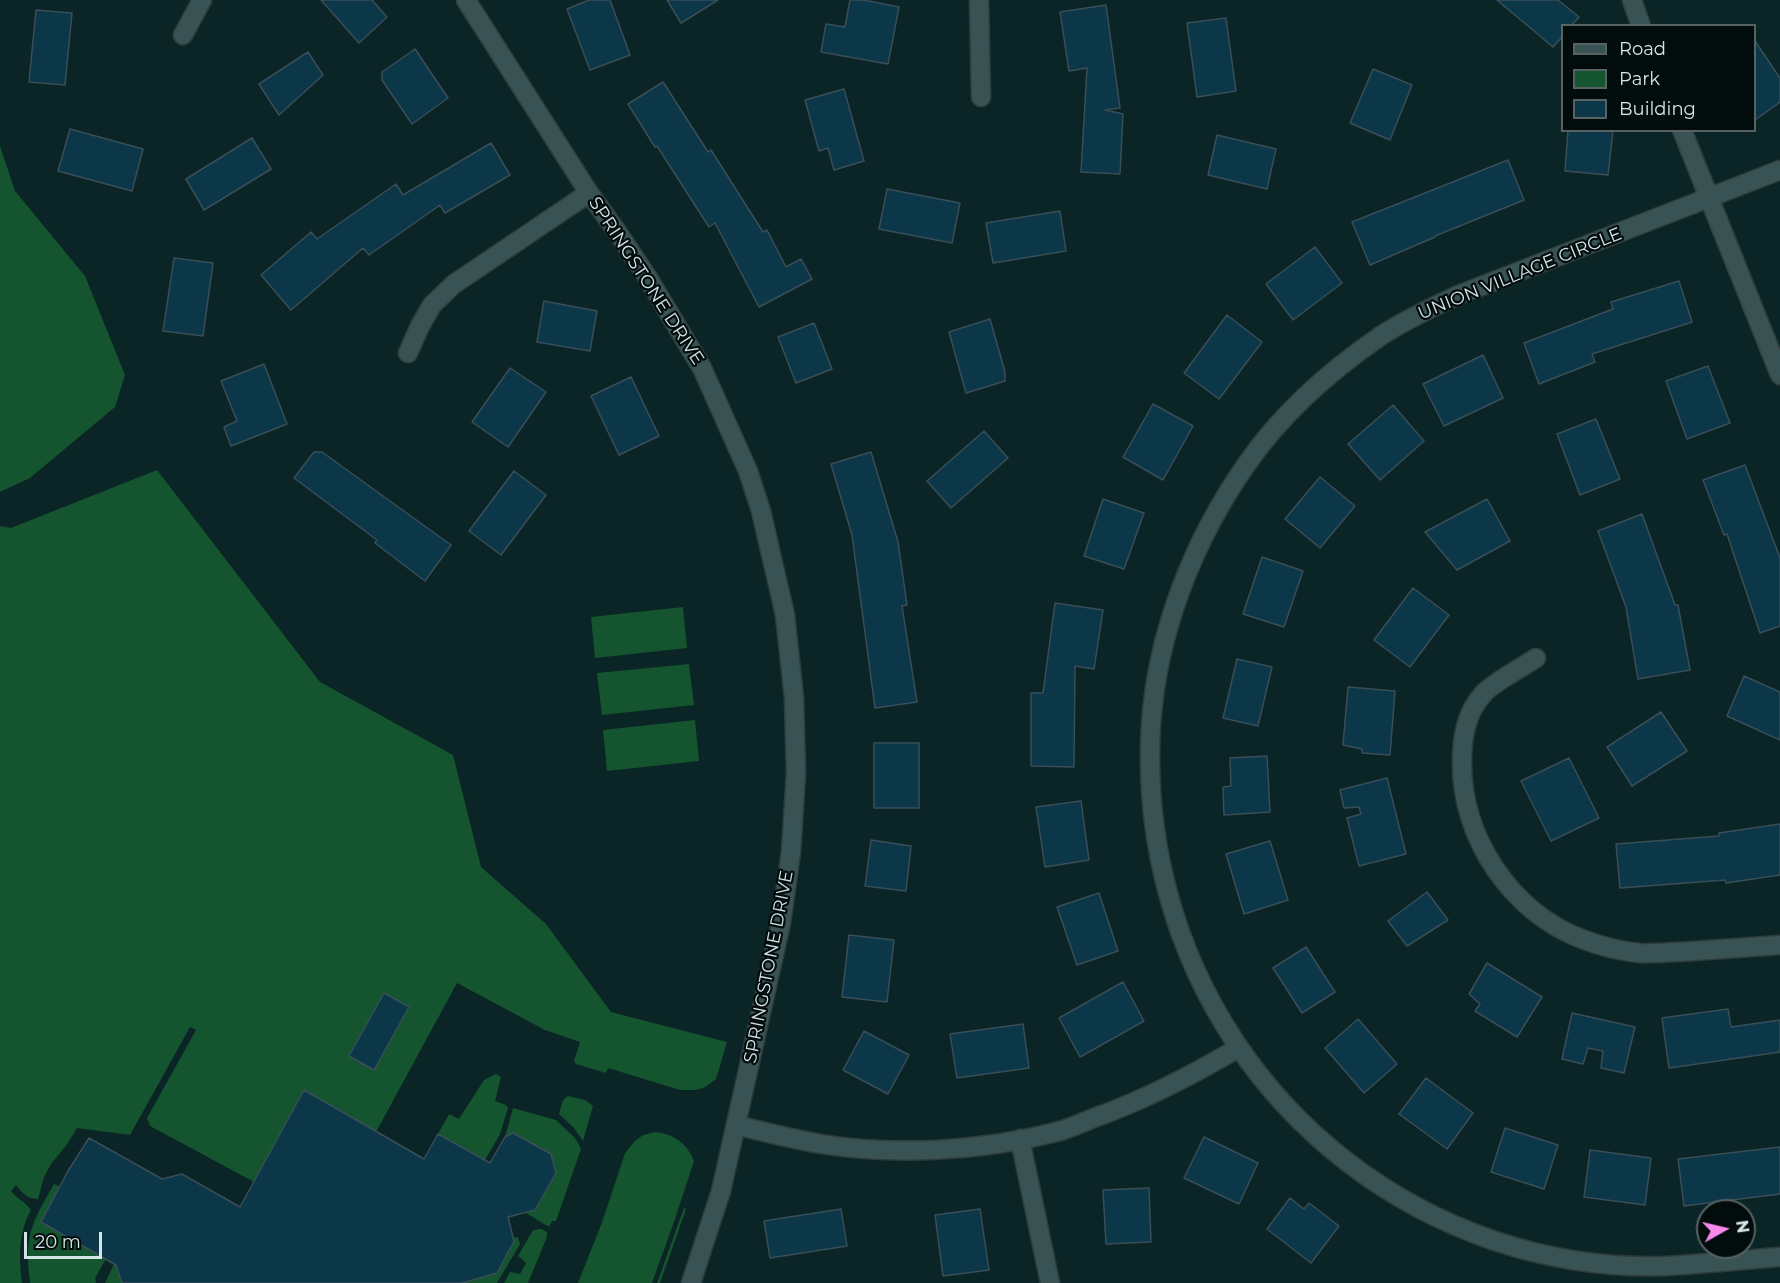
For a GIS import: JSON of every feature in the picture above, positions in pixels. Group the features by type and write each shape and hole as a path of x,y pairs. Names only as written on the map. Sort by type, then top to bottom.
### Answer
{"street":[{"path":"183,35 202,0"},
{"path":"979,0 981,97"},
{"path":"1632,0 1640,24"},
{"name":"SPRINGSTONE DRIVE","path":"472,2 590,193 648,278 702,368 748,471 761,511 784,615 794,709 796,773 791,852 781,923 721,1191 691,1283"},
{"path":"1683,132 1780,375"},
{"name":"UNION VILLAGE CIRCLE","path":"1780,170 1456,296 1383,335 1330,374 1286,416 1247,463 1212,519 1182,583 1162,651 1151,725 1151,795 1155,832 1162,869 1182,935 1199,979 1238,1048 1273,1092 1307,1128 1334,1152 1389,1192 1428,1214 1495,1241 1550,1256 1601,1264 1664,1266 1780,1257"},
{"path":"408,353 432,305 454,284 590,193"},
{"path":"1536,658 1484,692 1467,723 1462,741 1462,773 1467,808 1482,847 1501,878 1529,908 1555,927 1580,939 1611,948 1652,953 1780,945"},
{"path":"736,1125 787,1138 824,1144 897,1151 963,1148 1057,1131 1116,1110 1202,1070 1238,1048"},
{"path":"1020,1139 1050,1283"}],"green space":[{"path":"0,146 15,191 85,276 125,375 115,407 30,478 0,492"},
{"path":"157,470 320,682 453,755 481,867 546,924 611,1012 727,1042 716,1079 704,1088 680,1090 608,1068 606,1073 576,1064 574,1061 580,1042 545,1030 457,983 376,1132 304,1090 254,1182 150,1126 147,1118 196,1030 190,1027 130,1135 77,1128 51,1164 44,1177 38,1199 26,1195 16,1185 11,1191 31,1210 20,1246 22,1283 0,1283 0,526 11,528"},
{"path":"683,607 687,648 595,658 591,617"},
{"path":"689,664 694,705 602,715 597,673"},
{"path":"695,720 699,761 607,771 603,730"},
{"path":"496,1074 501,1077 495,1101 508,1108 500,1134 485,1160 438,1134 449,1114 459,1119 484,1080"},
{"path":"568,1096 585,1100 593,1106 583,1141 574,1128 559,1114 563,1100"},
{"path":"513,1108 556,1120 575,1138 581,1149 556,1221 552,1221 549,1227 526,1213 535,1210 556,1173 551,1154 513,1134 505,1137"},
{"path":"655,1132 679,1140 688,1149 694,1161 652,1283 578,1283 601,1225 625,1153 643,1135"},
{"path":"54,1184 60,1187 42,1222 106,1259 95,1278 96,1283 30,1283 28,1253 31,1231"},
{"path":"684,1208 686,1209 660,1283 657,1283"},
{"path":"541,1229 547,1232 547,1237 528,1283 504,1283 510,1272 520,1274 526,1263 518,1256 533,1230"},
{"path":"518,1237 520,1244 497,1283 465,1283 460,1270 477,1279 497,1273 514,1241 513,1238"},
{"path":"114,1264 122,1283 105,1283"}],"building":[{"path":"321,0 372,0 387,17 359,43"},
{"path":"589,0 610,0 630,55 590,70 567,9"},
{"path":"667,0 718,0 681,23"},
{"path":"850,0 863,0 899,7 888,64 821,52 826,24 845,27"},
{"path":"1497,0 1558,0 1579,17 1573,24 1561,24 1561,38 1553,47"},
{"path":"1106,5 1120,108 1105,110 1123,114 1120,174 1081,172 1087,68 1069,71 1060,12"},
{"path":"36,10 72,13 65,85 29,82"},
{"path":"1226,18 1236,91 1197,97 1187,23"},
{"path":"1756,42 1780,78 1780,102 1756,119"},
{"path":"415,49 448,98 412,124 382,80 382,72"},
{"path":"308,52 323,75 279,115 259,84"},
{"path":"1373,69 1412,85 1390,140 1350,123"},
{"path":"663,82 708,152 711,150 763,232 767,230 786,267 801,259 812,279 759,307 715,223 709,227 628,104"},
{"path":"844,89 864,161 834,170 828,148 819,151 805,100"},
{"path":"70,129 143,149 132,191 58,171"},
{"path":"1568,132 1613,132 1608,175 1565,171"},
{"path":"1217,135 1276,149 1267,189 1208,175"},
{"path":"252,138 271,169 204,210 186,179"},
{"path":"491,143 510,175 445,213 440,205 369,255 363,248 291,310 261,275 311,232 317,239 396,184 403,195"},
{"path":"1508,160 1524,200 1370,265 1352,222"},
{"path":"887,189 960,203 952,243 879,229"},
{"path":"1060,211 1066,251 993,263 986,223"},
{"path":"1315,247 1342,283 1293,320 1266,284"},
{"path":"174,258 213,263 203,336 163,331"},
{"path":"1679,281 1692,322 1592,354 1595,362 1539,384 1524,343 1613,309 1611,302"},
{"path":"544,301 597,311 590,351 537,342"},
{"path":"1227,315 1262,342 1219,399 1184,373"},
{"path":"990,319 1005,372 1005,381 966,393 949,332"},
{"path":"814,323 832,369 796,383 778,337"},
{"path":"1483,355 1503,398 1444,426 1423,384"},
{"path":"264,364 287,424 231,446 224,427 237,421 221,381"},
{"path":"1708,366 1730,423 1687,439 1666,381"},
{"path":"510,368 546,392 508,447 472,422"},
{"path":"631,377 659,436 619,455 591,396"},
{"path":"1153,404 1193,426 1163,480 1123,457"},
{"path":"1393,405 1424,441 1380,480 1348,444"},
{"path":"1596,419 1620,479 1580,495 1557,434"},
{"path":"984,431 1008,458 951,508 927,481"},
{"path":"314,452 322,452 451,545 425,581 375,543 377,540 294,478"},
{"path":"871,452 898,542 907,605 902,606 917,702 875,708 852,535 831,464"},
{"path":"1745,465 1780,558 1780,626 1760,633 1727,534 1724,535 1703,480"},
{"path":"514,471 546,495 501,555 469,531"},
{"path":"1320,477 1355,506 1320,548 1285,519"},
{"path":"1103,499 1144,513 1124,569 1084,556"},
{"path":"1487,499 1510,541 1457,570 1425,532"},
{"path":"1642,514 1675,605 1678,605 1690,670 1638,679 1626,607 1598,531"},
{"path":"1262,557 1303,571 1284,627 1243,614"},
{"path":"1413,588 1449,615 1410,667 1374,640"},
{"path":"1055,603 1103,610 1094,669 1075,666 1074,767 1031,766 1031,693 1043,693"},
{"path":"1237,659 1272,667 1258,726 1223,718"},
{"path":"1744,676 1780,692 1780,740 1727,716"},
{"path":"1348,687 1395,691 1390,755 1362,753 1362,749 1343,745"},
{"path":"1661,712 1687,751 1632,786 1607,747"},
{"path":"874,743 919,743 919,808 874,808"},
{"path":"1267,756 1270,812 1224,815 1223,787 1231,786 1230,758"},
{"path":"1569,758 1599,818 1551,841 1521,781"},
{"path":"1387,778 1406,854 1359,866 1347,818 1361,814 1359,807 1344,808 1340,790"},
{"path":"1081,801 1089,860 1045,867 1036,807"},
{"path":"1780,824 1780,875 1726,883 1725,880 1620,888 1616,844 1719,836 1719,833"},
{"path":"871,840 911,846 906,891 865,886"},
{"path":"1270,841 1288,900 1244,914 1226,854"},
{"path":"1427,892 1448,920 1407,946 1388,921"},
{"path":"1099,893 1118,951 1077,965 1057,907"},
{"path":"849,935 894,940 887,1002 842,997"},
{"path":"1306,947 1335,992 1302,1013 1273,968"},
{"path":"1487,963 1542,997 1517,1037 1475,1011 1480,1004 1469,994"},
{"path":"1123,982 1144,1021 1080,1057 1059,1018"},
{"path":"384,993 409,1007 374,1070 349,1056"},
{"path":"1728,1009 1731,1027 1780,1020 1780,1052 1669,1068 1662,1018"},
{"path":"1572,1013 1635,1027 1624,1073 1601,1068 1603,1051 1588,1048 1583,1064 1562,1059"},
{"path":"1358,1019 1397,1064 1364,1093 1325,1048"},
{"path":"1023,1024 1029,1068 957,1078 950,1034"},
{"path":"864,1031 909,1055 888,1094 843,1070"},
{"path":"1426,1078 1473,1113 1447,1149 1399,1114"},
{"path":"304,1090 424,1159 438,1134 490,1163 505,1137 513,1133 551,1154 556,1173 535,1210 508,1217 514,1241 497,1273 462,1283 122,1283 116,1265 41,1222 68,1171 89,1138 162,1179 182,1174 240,1207"},
{"path":"1505,1128 1558,1145 1544,1189 1491,1172"},
{"path":"1204,1137 1258,1163 1239,1204 1184,1178"},
{"path":"1780,1147 1780,1194 1740,1199 1696,1199 1696,1204 1684,1206 1678,1159"},
{"path":"1590,1150 1651,1158 1645,1205 1584,1197"},
{"path":"1149,1188 1151,1242 1106,1244 1103,1190"},
{"path":"1290,1198 1304,1209 1309,1203 1339,1226 1311,1263 1267,1229"},
{"path":"841,1209 847,1246 770,1258 764,1221"},
{"path":"980,1209 989,1270 943,1276 935,1215"}]}
